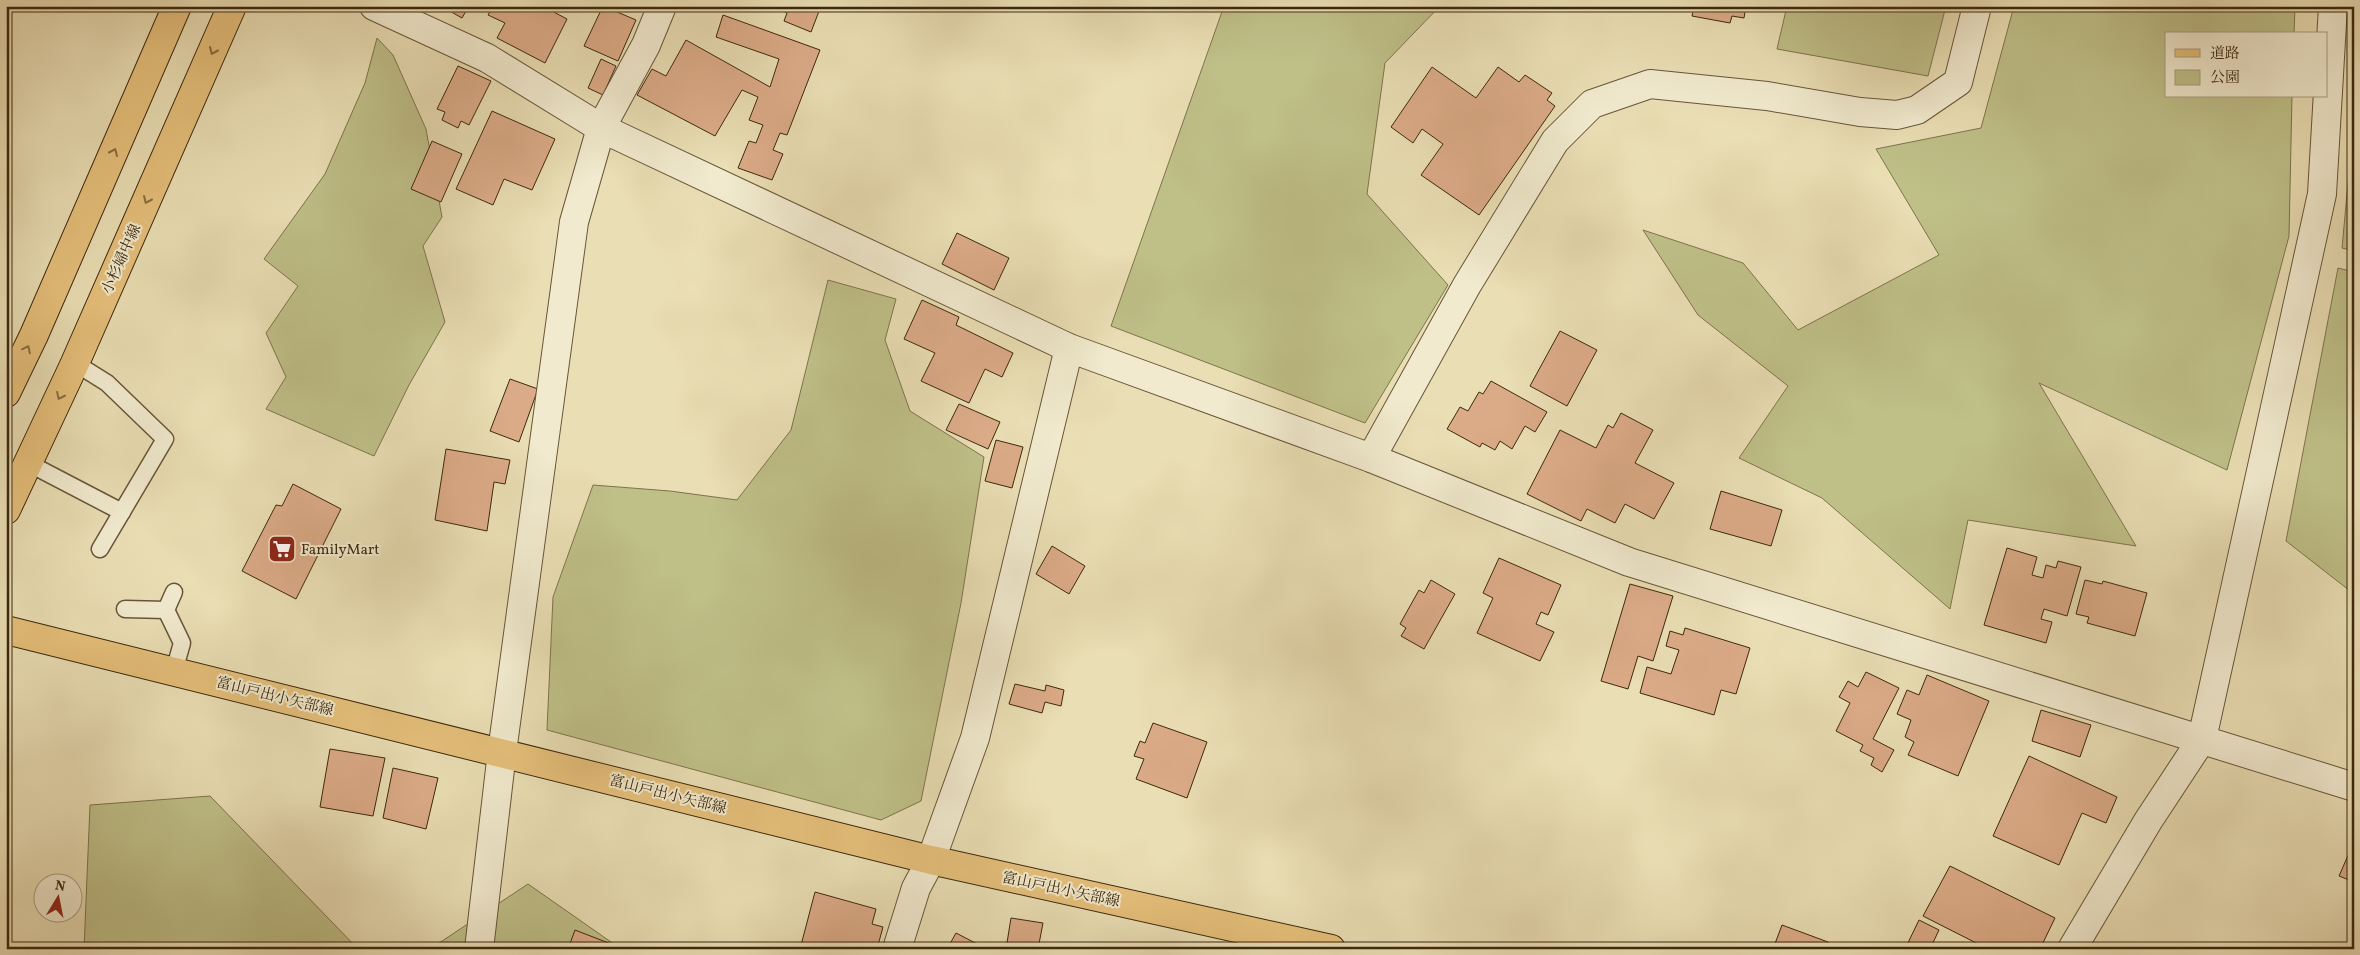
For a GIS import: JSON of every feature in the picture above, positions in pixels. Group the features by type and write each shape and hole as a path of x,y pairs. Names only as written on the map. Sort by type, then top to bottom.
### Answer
{"main road":[{"path":"6,393 34,335 177,6"},
{"name":"小杉婦中線","path":"6,510 75,363 232,6"},
{"name":"富山戸出小矢部線","path":"6,630 930,860 1331,949"}],"street":[{"path":"374,6 487,58 601,128 1068,348 1371,458 1629,562 2354,787"},
{"path":"479,949 502,752 574,222 601,128 646,45 662,6"},
{"path":"1371,458 1467,285 1555,141 1592,104 1650,84 1767,96 1860,112 1897,115 1917,110 1958,82 1977,6"},
{"path":"2328,91 2333,6"},
{"path":"2072,949 2148,821 2202,739 2322,194 2328,98"},
{"path":"897,949 916,888 930,860 975,738 1068,348"}],"lane":[{"path":"75,363 107,382 165,439 100,549"},
{"path":"28,463 122,512"},
{"path":"174,592 166,610 182,643 174,671"},
{"path":"125,609 166,610"}],"green space":[{"path":"1224,6 1440,6 1385,63 1367,194 1448,285 1365,423 1111,326"},
{"path":"1787,6 1946,6 1928,76 1777,49"},
{"path":"2014,6 2295,6 2294,32 2165,32 2165,98 2292,98 2289,236 2227,470 2039,383 2136,546 1968,520 1950,609 1822,498 1739,458 1788,386 1698,315 1643,230 1743,263 1798,330 1939,255 1876,149 1981,128"},
{"path":"377,38 393,55 426,129 442,217 423,246 445,322 409,385 374,456 266,409 286,377 266,333 298,286 264,259 325,174 365,83"},
{"path":"2354,118 2354,251 2342,248"},
{"path":"2338,268 2354,272 2354,594 2286,541"},
{"path":"828,280 896,299 885,340 910,411 984,457 961,603 921,801 881,820 547,730 553,597 593,485 670,491 737,500 791,430"},
{"path":"210,796 358,949 84,949 90,805"},
{"path":"528,884 621,949 430,949"}],"building":[{"path":"441,6 469,6 462,18"},
{"path":"493,6 549,6 548,9 567,19 545,63 497,38 505,23 488,15"},
{"path":"603,6 636,20 618,61 584,46"},
{"path":"771,6 821,6 811,32 784,21 787,13"},
{"path":"1694,6 1746,6 1744,18 1732,16 1730,23 1692,16"},
{"path":"723,15 820,50 787,135 780,133 773,150 783,154 772,180 738,168 749,141 756,143 763,125 749,120 758,97 742,90 715,136 637,95 652,69 666,76 686,40 770,87 779,59 716,37"},
{"path":"601,59 616,66 603,95 588,88"},
{"path":"458,66 491,81 469,125 461,121 458,128 442,120 445,112 437,109"},
{"path":"1432,67 1476,98 1498,67 1519,82 1525,75 1552,93 1547,100 1555,106 1479,215 1421,175 1443,144 1422,129 1413,143 1391,127"},
{"path":"492,111 555,139 532,190 504,179 493,205 456,189"},
{"path":"432,141 462,154 441,202 411,189"},
{"path":"957,233 1009,258 994,290 942,264"},
{"path":"922,300 959,317 956,325 1013,353 1002,377 985,369 969,403 921,381 935,353 904,339"},
{"path":"1560,331 1597,350 1567,406 1530,386"},
{"path":"510,379 538,389 519,442 490,431"},
{"path":"1491,381 1547,412 1535,432 1525,426 1512,449 1500,441 1495,450 1482,443 1480,447 1447,429 1460,407 1468,411 1479,392 1483,394"},
{"path":"959,404 1000,422 988,449 946,430"},
{"path":"1621,413 1653,430 1635,463 1674,483 1654,519 1625,504 1615,523 1587,509 1581,521 1527,494 1560,430 1596,448 1608,425 1613,428"},
{"path":"996,440 1023,447 1012,488 985,481"},
{"path":"446,449 510,460 505,484 494,482 487,531 435,520"},
{"path":"293,484 341,509 296,599 242,571 276,505 282,506"},
{"path":"1721,491 1782,510 1771,546 1710,529"},
{"path":"1052,546 1085,566 1069,594 1036,574"},
{"path":"2007,548 2037,557 2032,575 2043,578 2046,565 2056,568 2058,561 2081,567 2067,616 2044,609 2041,619 2052,622 2046,643 1984,625"},
{"path":"1499,558 1561,585 1548,615 1541,612 1536,624 1554,632 1540,661 1477,633 1493,598 1483,593"},
{"path":"1431,580 1455,594 1424,649 1401,636 1406,628 1400,624 1419,590 1424,593"},
{"path":"2085,580 2102,584 2103,581 2147,593 2135,636 2087,623 2089,617 2076,614"},
{"path":"1630,584 1673,596 1653,661 1638,656 1628,689 1601,681"},
{"path":"1685,628 1750,648 1736,694 1721,690 1714,715 1640,693 1647,667 1671,674 1679,650 1666,646 1670,631 1683,635"},
{"path":"1866,672 1899,688 1873,739 1894,750 1882,772 1871,765 1874,758 1860,751 1863,745 1836,731 1850,703 1839,697 1848,681 1858,687"},
{"path":"1927,675 1989,701 1958,776 1908,755 1914,742 1905,737 1911,720 1897,714 1907,690 1919,695"},
{"path":"1015,684 1045,691 1046,685 1064,690 1061,706 1045,702 1042,713 1009,704"},
{"path":"2041,710 2091,725 2080,757 2032,741"},
{"path":"1153,723 1207,742 1187,798 1136,779 1144,759 1134,756 1140,741 1145,743"},
{"path":"330,749 385,758 373,816 320,807"},
{"path":"2029,756 2117,797 2106,823 2082,813 2059,865 1993,836"},
{"path":"393,768 438,778 426,829 383,818"},
{"path":"2350,851 2354,852 2354,882 2339,876"},
{"path":"1950,866 2055,918 2040,949 1988,949 1923,916"},
{"path":"815,892 876,909 872,924 883,927 877,949 800,949"},
{"path":"1011,918 1043,923 1038,949 1006,949"},
{"path":"1919,920 1939,930 1930,949 1905,949"},
{"path":"1782,925 1828,942 1825,949 1773,949"},
{"path":"575,930 624,949 568,949"},
{"path":"956,933 987,949 947,949"}],"place":[{"name":"FamilyMart","path":"282,549"}]}
